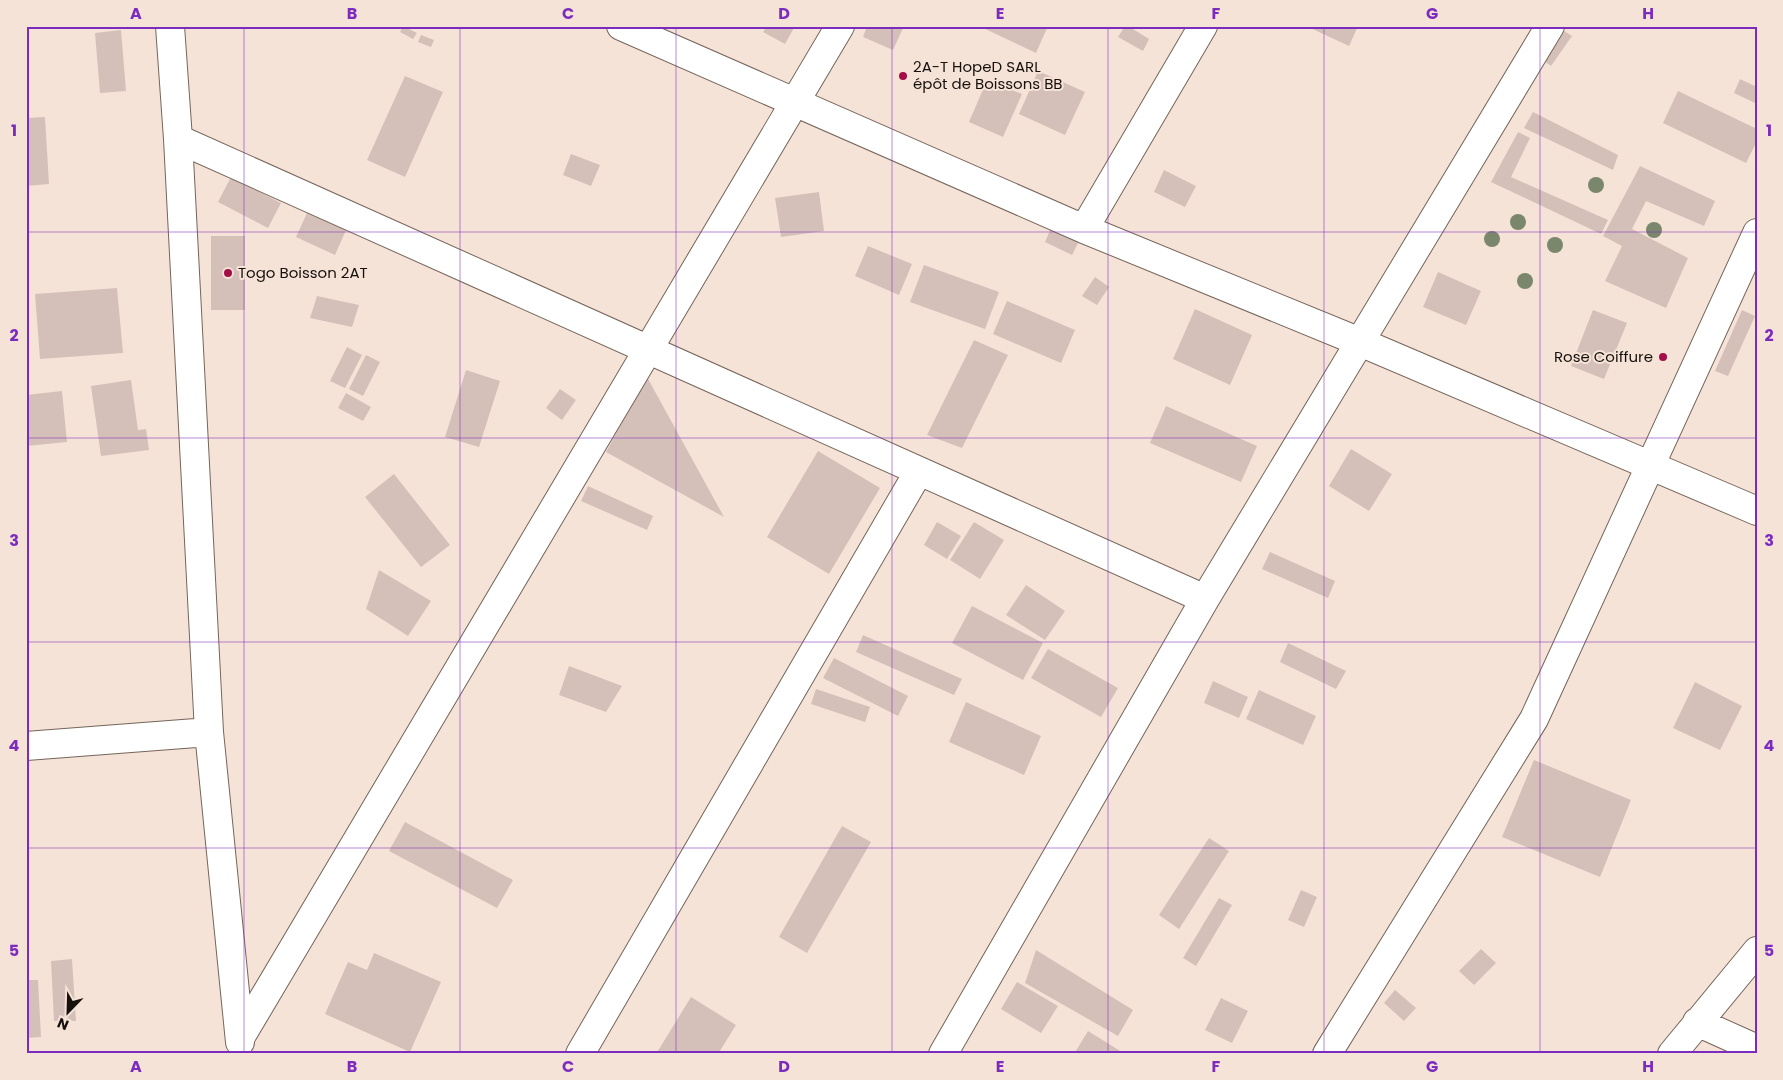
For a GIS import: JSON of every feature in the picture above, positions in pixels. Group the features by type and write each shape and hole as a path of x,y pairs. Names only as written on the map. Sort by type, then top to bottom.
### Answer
{"street":[{"path":"170,26 178,140 209,732 240,1046"},
{"path":"622,26 1084,229 1360,342 1757,511"},
{"path":"240,1046 840,26"},
{"path":"1084,229 1203,26"},
{"path":"943,1054 1205,599 1550,26"},
{"path":"178,140 1205,599"},
{"path":"1327,1054 1534,719 1757,232"},
{"path":"580,1054 919,471"},
{"path":"26,746 209,732"},
{"path":"1672,1054 1757,951"},
{"path":"1697,1022 1757,1049"}],"building":[{"path":"403,26 417,33 413,39 400,32"},
{"path":"767,26 795,26 785,44 763,32"},
{"path":"867,26 904,26 893,50 863,37"},
{"path":"979,26 1048,26 1036,53"},
{"path":"1125,26 1149,39 1143,51 1118,37"},
{"path":"1306,26 1358,26 1349,46"},
{"path":"1561,29 1572,36 1551,66 1541,59"},
{"path":"121,30 126,91 100,93 95,33"},
{"path":"421,35 434,40 431,47 418,42"},
{"path":"1038,71 1085,92 1065,135 1019,114"},
{"path":"405,76 443,92 405,177 367,160"},
{"path":"1740,79 1757,87 1757,104 1734,93"},
{"path":"987,80 1022,94 1003,137 969,122"},
{"path":"1678,91 1757,129 1757,141 1746,163 1663,123"},
{"path":"1533,112 1618,155 1613,170 1524,128"},
{"path":"45,117 49,184 26,186 26,118"},
{"path":"1518,132 1530,138 1511,177 1608,220 1601,234 1491,182"},
{"path":"571,154 600,165 591,186 563,175"},
{"path":"1640,166 1715,201 1704,226 1646,201 1632,229 1688,258 1666,308 1605,281 1622,246 1603,236"},
{"path":"1164,170 1196,186 1185,207 1154,192"},
{"path":"231,177 281,203 268,228 218,202"},
{"path":"819,192 824,231 781,237 775,198"},
{"path":"307,213 346,230 335,255 296,237"},
{"path":"1051,228 1079,241 1072,255 1045,242"},
{"name":"Togo Boisson 2AT","path":"211,236 245,236 245,310 211,310"},
{"path":"868,246 912,264 899,295 855,276"},
{"path":"924,265 999,292 985,329 910,302"},
{"path":"1438,272 1481,291 1466,325 1423,307"},
{"path":"1095,277 1109,287 1097,305 1082,296"},
{"path":"117,288 123,353 40,359 35,294"},
{"path":"317,296 359,305 352,327 310,318"},
{"path":"1007,301 1075,330 1061,363 993,334"},
{"path":"1195,309 1252,335 1230,385 1173,359"},
{"path":"1593,310 1627,323 1604,379 1571,366"},
{"path":"1742,310 1755,316 1728,376 1715,371"},
{"path":"974,340 1008,355 962,448 927,435"},
{"path":"347,347 362,355 345,388 330,381"},
{"path":"366,355 380,362 363,396 349,389"},
{"path":"466,370 500,381 479,447 445,437"},
{"path":"647,377 724,517 606,452"},
{"path":"131,380 138,430 146,429 149,450 101,456 91,386"},
{"path":"560,389 576,400 562,420 546,408"},
{"path":"62,391 67,442 26,446 26,395"},
{"path":"346,393 371,407 363,421 338,408"},
{"path":"1166,406 1257,446 1241,482 1150,443"},
{"path":"1351,449 1392,474 1369,511 1329,486"},
{"path":"818,451 880,488 829,574 767,537"},
{"path":"394,474 450,545 421,567 365,497"},
{"path":"588,486 653,516 647,530 581,501"},
{"path":"937,522 961,536 947,559 924,545"},
{"path":"974,522 1004,540 980,579 950,560"},
{"path":"1270,552 1335,581 1328,598 1262,569"},
{"path":"379,570 431,601 408,636 366,609"},
{"path":"1026,585 1065,611 1045,640 1006,615"},
{"path":"972,606 1043,643 1023,680 952,643"},
{"path":"863,635 962,679 954,695 856,652"},
{"path":"1288,643 1346,671 1336,689 1280,662"},
{"path":"1048,649 1118,688 1101,717 1031,678"},
{"path":"834,658 908,696 898,716 823,678"},
{"path":"569,666 622,686 606,712 559,695"},
{"path":"1213,681 1248,697 1239,718 1204,703"},
{"path":"1695,682 1742,706 1720,750 1673,728"},
{"path":"816,689 870,707 865,722 811,704"},
{"path":"1259,690 1316,716 1303,745 1246,719"},
{"path":"966,702 1041,736 1024,775 949,742"},
{"path":"1534,760 1631,800 1600,877 1502,837"},
{"path":"405,822 513,880 497,908 389,851"},
{"path":"842,826 871,842 807,953 779,937"},
{"path":"1209,838 1229,851 1179,929 1159,915"},
{"path":"1301,890 1317,897 1304,927 1288,920"},
{"path":"1219,898 1232,905 1196,966 1183,958"},
{"path":"1481,949 1496,963 1474,985 1459,971"},
{"path":"1036,950 1133,1010 1118,1036 1025,983"},
{"path":"374,953 441,982 410,1052 325,1014 348,962 367,970"},
{"path":"72,959 76,1021 54,1021 51,961"},
{"path":"26,980 38,980 41,1037 26,1038"},
{"path":"1017,982 1058,1006 1041,1033 1001,1009"},
{"path":"1395,990 1416,1008 1404,1021 1384,1003"},
{"path":"691,997 736,1025 718,1054 656,1054"},
{"path":"1221,998 1248,1011 1232,1043 1205,1030"},
{"path":"1088,1031 1125,1054 1074,1054"}],"place":[{"name":"2A-T HopeD SARL épôt de Boissons BB","path":"903,76"},
{"name":"Togo Boisson 2AT","path":"228,273"},
{"name":"Rose Coiffure","path":"1663,357"}]}
